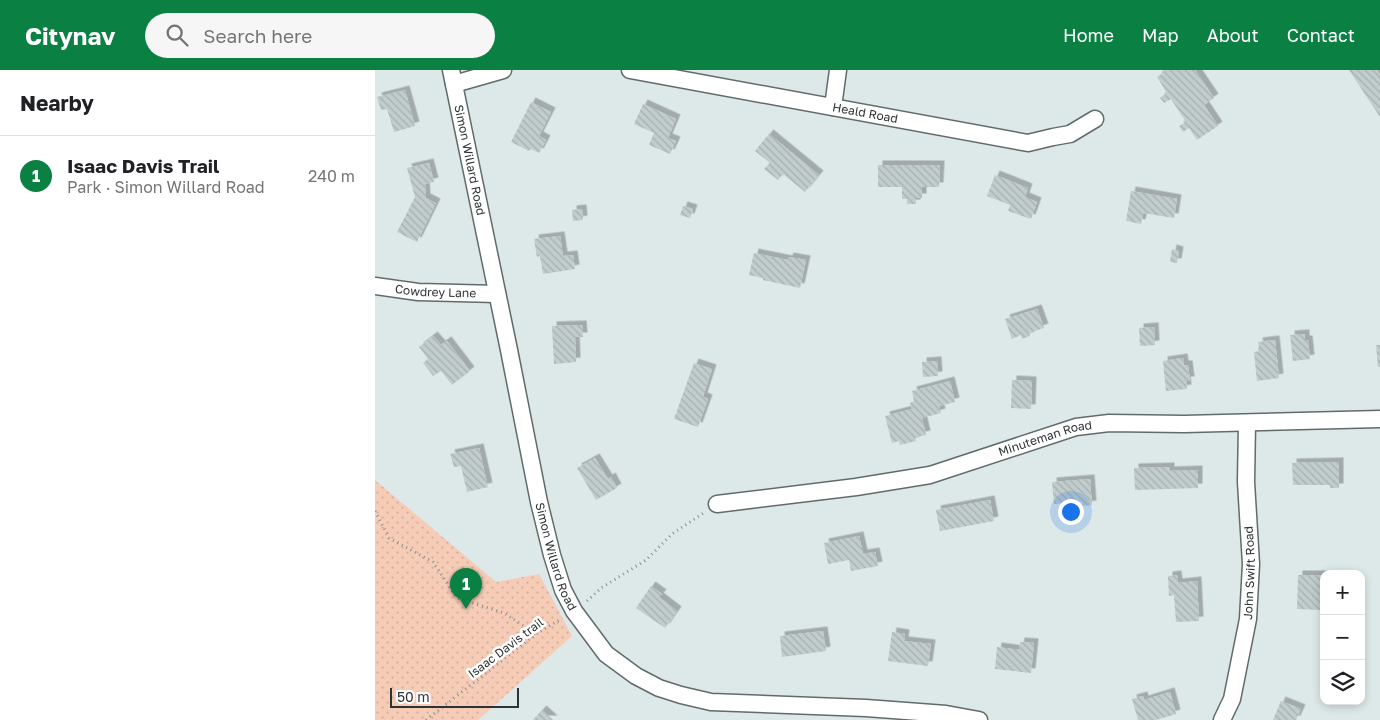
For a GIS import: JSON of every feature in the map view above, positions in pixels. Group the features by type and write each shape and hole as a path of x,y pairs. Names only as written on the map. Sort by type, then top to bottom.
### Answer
{"street":[{"path":"452,77 503,70"},
{"name":"Heald Road","path":"630,70 1028,143 1070,134 1095,119"},
{"path":"833,107 838,70"},
{"name":"Simon Willard Road","path":"452,77 539,502 557,573 563,590 575,611 606,654 636,676 659,688 711,702 866,708 947,714 979,720"},
{"name":"Cowdrey Lane","path":"375,286 418,292 497,294"},
{"name":"Minuteman Road","path":"717,504 856,487 930,475 1076,427 1109,423 1184,424 1380,419"},
{"name":"John Swift Road","path":"1222,720 1232,699 1248,620 1251,564 1246,482 1247,423"}],"path":[{"name":"Isaac Davis trail","path":"426,720 536,634 575,611 601,588 646,560 672,534 717,504"},
{"path":"375,511 389,538 433,562 457,598 504,614 536,634"}],"shaded area":[{"path":"375,480 496,582 539,574 572,636 478,720 375,720"}],"building":[{"path":"1167,70 1195,70 1214,98 1204,105 1218,126 1197,140 1189,128 1183,132 1179,126 1186,122 1171,99 1164,103 1160,98 1167,93 1157,77"},
{"path":"1349,70 1377,70 1380,75 1380,117"},
{"path":"405,90 415,126 394,132 387,109 381,110 377,97"},
{"path":"531,102 551,112 539,136 546,140 539,153 531,149 529,151 511,142"},
{"path":"643,104 676,119 668,138 676,141 670,154 649,145 654,133 634,124"},
{"path":"769,134 819,175 805,192 783,174 778,180 764,169 770,163 755,151"},
{"path":"429,163 434,182 425,184 426,198 436,203 417,242 397,232 415,197 407,168"},
{"path":"878,165 940,165 939,187 922,187 922,198 916,198 916,204 907,204 907,199 902,199 902,187 878,187"},
{"path":"995,175 1028,188 1025,197 1037,202 1031,219 1008,211 1010,205 987,196"},
{"path":"1131,191 1177,199 1174,218 1143,213 1141,224 1126,221"},
{"path":"683,206 693,209 690,218 680,215"},
{"path":"582,209 583,220 573,221 572,210"},
{"path":"560,236 563,256 573,255 575,269 543,274 540,256 537,257 534,239"},
{"path":"1172,249 1179,251 1177,263 1170,262"},
{"path":"754,253 788,260 789,257 806,260 800,288 749,275"},
{"path":"1037,309 1044,328 1029,333 1030,336 1022,339 1021,335 1012,339 1005,319"},
{"path":"582,325 583,337 575,337 576,362 554,364 552,326"},
{"path":"1154,327 1155,345 1140,346 1139,328"},
{"path":"1305,334 1305,340 1308,340 1310,359 1293,361 1290,335"},
{"path":"433,336 441,345 447,341 470,371 452,385 441,371 433,376 423,363 428,359 419,347"},
{"path":"1275,340 1279,378 1257,381 1254,352 1260,351 1258,342"},
{"path":"1376,345 1380,345 1380,367 1378,367"},
{"path":"1183,358 1184,365 1188,365 1190,381 1186,381 1187,389 1166,391 1163,361"},
{"path":"937,361 938,376 923,377 922,362"},
{"path":"694,363 712,369 703,397 708,399 698,427 674,419"},
{"path":"1012,380 1032,381 1031,409 1011,408"},
{"path":"950,381 955,402 939,406 941,413 922,418 926,435 915,437 916,441 900,445 899,441 892,443 885,416 912,409 910,403 914,401 912,391"},
{"path":"479,448 488,487 467,492 461,466 454,467 450,454"},
{"path":"595,458 608,479 611,477 617,488 596,500 577,468"},
{"path":"1339,462 1339,488 1330,488 1330,485 1293,485 1292,463"},
{"path":"1170,467 1170,471 1198,470 1198,488 1135,490 1134,468"},
{"path":"1090,479 1092,505 1082,506 1082,502 1054,504 1052,482"},
{"path":"990,500 994,521 940,531 936,510"},
{"path":"859,536 863,554 875,552 878,566 851,571 849,560 828,564 824,543"},
{"path":"1177,575 1178,583 1197,581 1199,621 1176,622 1174,595 1169,596 1168,576"},
{"path":"1298,575 1320,575 1320,610 1297,609"},
{"path":"651,586 662,594 659,597 677,611 665,628 636,608"},
{"path":"823,631 826,651 782,657 780,636"},
{"path":"892,632 905,634 904,641 931,644 928,666 888,661"},
{"path":"1020,642 1034,643 1031,673 995,669 997,647 1019,650"},
{"path":"1170,692 1176,714 1156,720 1138,720 1132,699 1143,696 1144,700"},
{"path":"1281,701 1301,709 1296,720 1273,720"},
{"path":"542,710 553,720 533,720"}],"place":[{"name":"Isaac Davis Trail","path":"466,609"}]}
